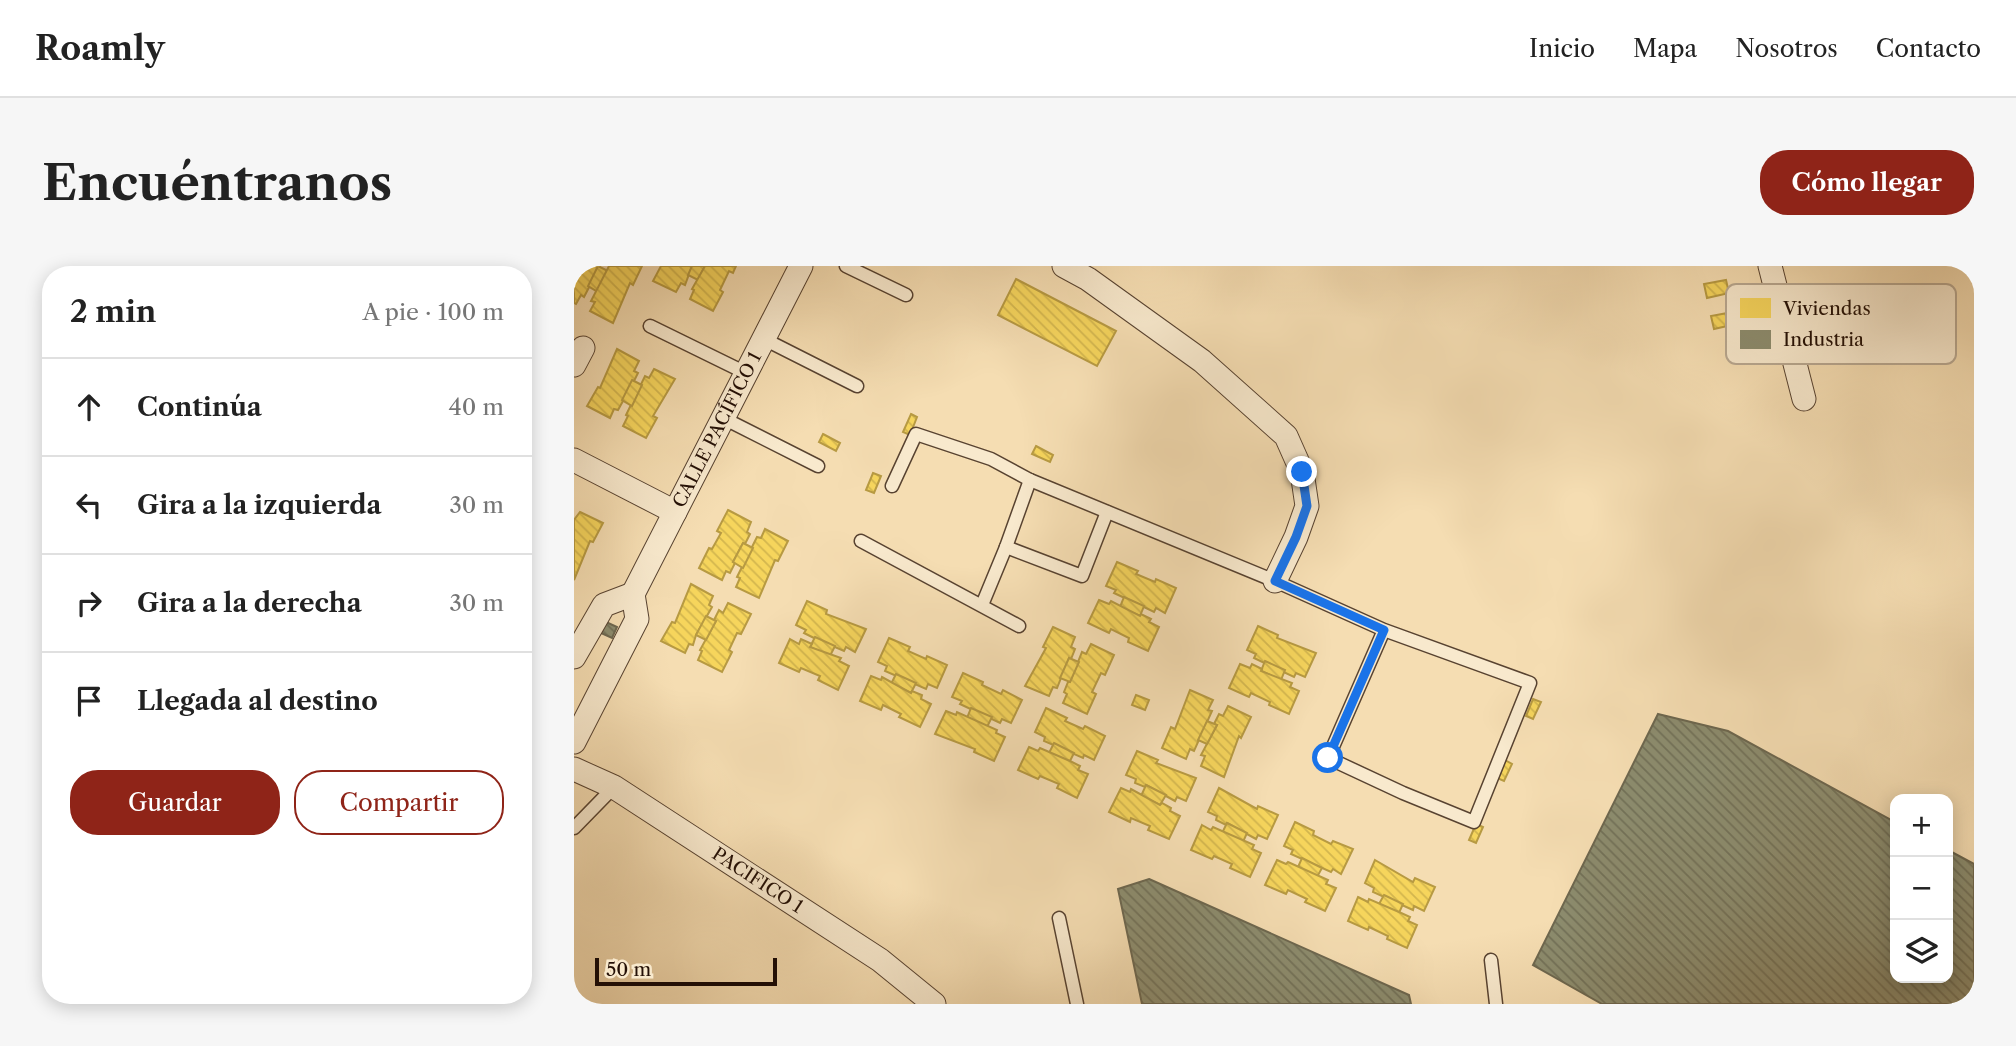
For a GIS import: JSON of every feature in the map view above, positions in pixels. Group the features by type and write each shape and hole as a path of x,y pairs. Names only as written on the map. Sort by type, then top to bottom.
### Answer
{"street":[{"name":"CALLE PACÍFICO 1","path":"574,742 637,620 633,594 802,266"},
{"path":"1064,266 1088,279 1202,361 1286,436 1302,472 1307,506 1275,581"},
{"path":"1770,266 1775,284"},
{"path":"1795,364 1804,399"},
{"path":"574,460 675,512"},
{"path":"574,657 604,605 633,594"},
{"path":"588,630 625,645"},
{"name":"PACIFICO 1","path":"574,769 614,787 880,960 934,1004"}],"lane":[{"path":"846,266 906,295"},
{"path":"650,326 746,373"},
{"path":"764,339 856,386"},
{"path":"723,418 818,466"},
{"path":"892,486 916,434 991,459 1030,480 1275,581 1384,630 1530,683 1474,822 1328,758 1384,630"},
{"path":"982,605 1030,480"},
{"path":"1006,547 1082,576 1107,512"},
{"path":"862,541 1019,626"},
{"path":"574,828 614,787"},
{"path":"1059,918 1077,1004"},
{"path":"1491,960 1496,1004"}],"building: Viviendas":[{"path":"574,266 600,266 584,297 581,295 576,304 574,303"},
{"path":"598,266 608,271 598,292 588,286"},
{"path":"609,266 642,266 633,285 630,283 613,323 590,311 595,302 591,301"},
{"path":"661,266 692,266 685,285 681,283 676,292 653,281"},
{"path":"692,266 705,266 698,280 688,275"},
{"path":"705,266 736,266 733,273 729,271 720,290 723,292 713,311 690,299 694,290 692,289"},
{"path":"1016,279 1116,331 1097,366 998,315"},
{"path":"1726,280 1726,294 1707,298 1704,284"},
{"path":"1726,313 1726,326 1714,329 1711,316"},
{"path":"617,349 639,361 634,371 638,373 618,410 614,409 610,418 587,406 598,387 600,388"},
{"path":"654,369 675,379 653,416 657,418 646,438 623,426 645,376 649,378"},
{"path":"632,380 642,385 632,406 622,400"},
{"path":"911,414 917,417 910,435 903,432"},
{"path":"823,434 840,443 836,451 819,442"},
{"path":"1036,446 1053,455 1050,462 1032,454"},
{"path":"873,473 881,476 874,493 866,490"},
{"path":"728,510 751,522 747,532 750,534 733,562 735,563 730,573 726,571 722,580 699,568 709,548 712,549 721,533 717,531"},
{"path":"580,512 603,523 593,542 590,541 574,580 574,520"},
{"path":"765,529 788,541 778,561 775,560 759,598 736,587 740,578 737,577 757,537 761,538"},
{"path":"743,543 753,548 743,568 733,562"},
{"path":"1117,562 1138,571 1136,574 1176,588 1165,613 1156,608 1154,612 1114,593 1116,590 1106,586"},
{"path":"691,584 713,596 709,605 712,607 693,645 689,644 685,653 661,641 672,622 675,623"},
{"path":"1124,597 1144,606 1140,616 1120,607"},
{"path":"1099,600 1109,604 1111,601 1140,616 1141,614 1159,627 1148,651 1128,642 1129,638 1111,629 1109,633 1088,623"},
{"path":"807,601 827,610 826,614 866,629 855,652 846,647 844,651 814,638 796,625"},
{"path":"728,603 751,614 741,634 737,633 729,650 732,652 722,672 698,660 719,610 723,613"},
{"path":"706,616 716,621 706,640 696,635"},
{"path":"1258,626 1278,635 1277,638 1316,653 1305,677 1296,673 1294,677 1254,658 1256,654 1247,650"},
{"path":"1053,627 1075,637 1071,647 1075,649 1057,688 1053,687 1049,696 1025,686 1046,648 1043,647"},
{"path":"815,637 835,646 830,656 810,647"},
{"path":"889,638 910,647 908,651 947,665 937,688 928,684 926,689 885,671 887,666 878,662"},
{"path":"790,639 799,644 801,639 812,644 810,647 841,658 839,661 849,666 838,690 818,680 820,676 801,668 799,672 779,663"},
{"path":"1091,644 1114,655 1105,675 1101,673 1092,692 1096,694 1087,714 1063,703 1067,694 1064,692 1082,652 1086,654"},
{"path":"1069,658 1079,662 1070,682 1060,678"},
{"path":"1265,661 1285,670 1281,680 1261,671"},
{"path":"1240,664 1250,668 1252,664 1262,669 1261,671 1292,683 1290,687 1299,691 1289,714 1251,693 1249,697 1229,688"},
{"path":"963,673 1001,694 1003,690 1022,700 1011,723 1002,719 1000,723 960,704 962,701 952,697"},
{"path":"896,674 916,683 911,693 891,684"},
{"path":"871,676 881,680 882,677 911,693 912,691 922,695 921,699 931,704 920,727 899,717 901,714 883,705 881,710 860,701"},
{"path":"1190,690 1213,700 1208,710 1212,711 1194,751 1190,749 1186,759 1162,748 1171,727 1175,729"},
{"path":"1136,695 1149,700 1145,710 1132,705"},
{"path":"1533,699 1541,702 1533,719 1526,716"},
{"path":"1228,706 1251,717 1241,738 1239,736 1224,777 1201,766 1205,756 1201,755 1217,725 1214,724 1219,714 1223,716"},
{"path":"971,708 992,717 987,727 967,718"},
{"path":"1046,708 1067,718 1065,721 1083,729 1085,726 1105,736 1094,760 1044,741 1045,737 1035,732"},
{"path":"946,711 956,715 957,712 997,730 996,733 1005,737 994,761 974,752 975,749 935,734"},
{"path":"1207,721 1217,725 1207,744 1198,740"},
{"path":"1054,743 1074,753 1069,763 1049,753"},
{"path":"1029,747 1038,751 1040,748 1070,761 1080,766 1078,770 1088,774 1077,798 1057,788 1059,784 1018,770"},
{"path":"1137,751 1158,760 1156,763 1196,778 1186,801 1177,797 1175,801 1146,785 1145,787 1135,783 1136,779 1126,775"},
{"path":"1505,760 1512,764 1504,781 1497,778"},
{"path":"1146,785 1166,795 1160,805 1141,796"},
{"path":"1121,788 1130,792 1131,789 1160,805 1162,803 1180,816 1169,839 1148,830 1150,826 1131,818 1130,822 1109,812"},
{"path":"1219,788 1257,809 1258,806 1278,815 1267,839 1258,835 1256,839 1216,820 1217,816 1208,812"},
{"path":"1295,822 1314,831 1313,835 1331,844 1333,841 1353,849 1341,874 1291,854 1293,850 1284,846"},
{"path":"1227,823 1247,833 1243,842 1222,833"},
{"path":"1476,824 1483,827 1476,843 1469,840"},
{"path":"1202,825 1254,845 1252,849 1261,853 1250,877 1230,868 1232,864 1191,850"},
{"path":"1302,858 1322,868 1317,877 1298,867"},
{"path":"1277,860 1286,864 1288,862 1328,880 1326,884 1336,888 1325,911 1288,890 1286,894 1265,885"},
{"path":"1375,860 1413,882 1415,878 1435,887 1424,911 1414,906 1413,910 1373,892 1374,888 1365,883"},
{"path":"1384,895 1403,904 1399,913 1379,904"},
{"path":"1358,897 1410,917 1408,921 1417,925 1407,948 1369,927 1368,930 1348,921"}],"building: Industria":[{"path":"606,622 617,627 612,638 601,633"},
{"path":"1658,714 1728,731 1890,819 1890,983 1953,983 1953,853 1974,864 1974,1004 1602,1004 1533,965"},
{"path":"1149,879 1409,995 1411,1004 1142,1004 1118,889"}],"route":[{"path":"1302,472 1307,506 1275,581 1384,630 1328,758"}]}
